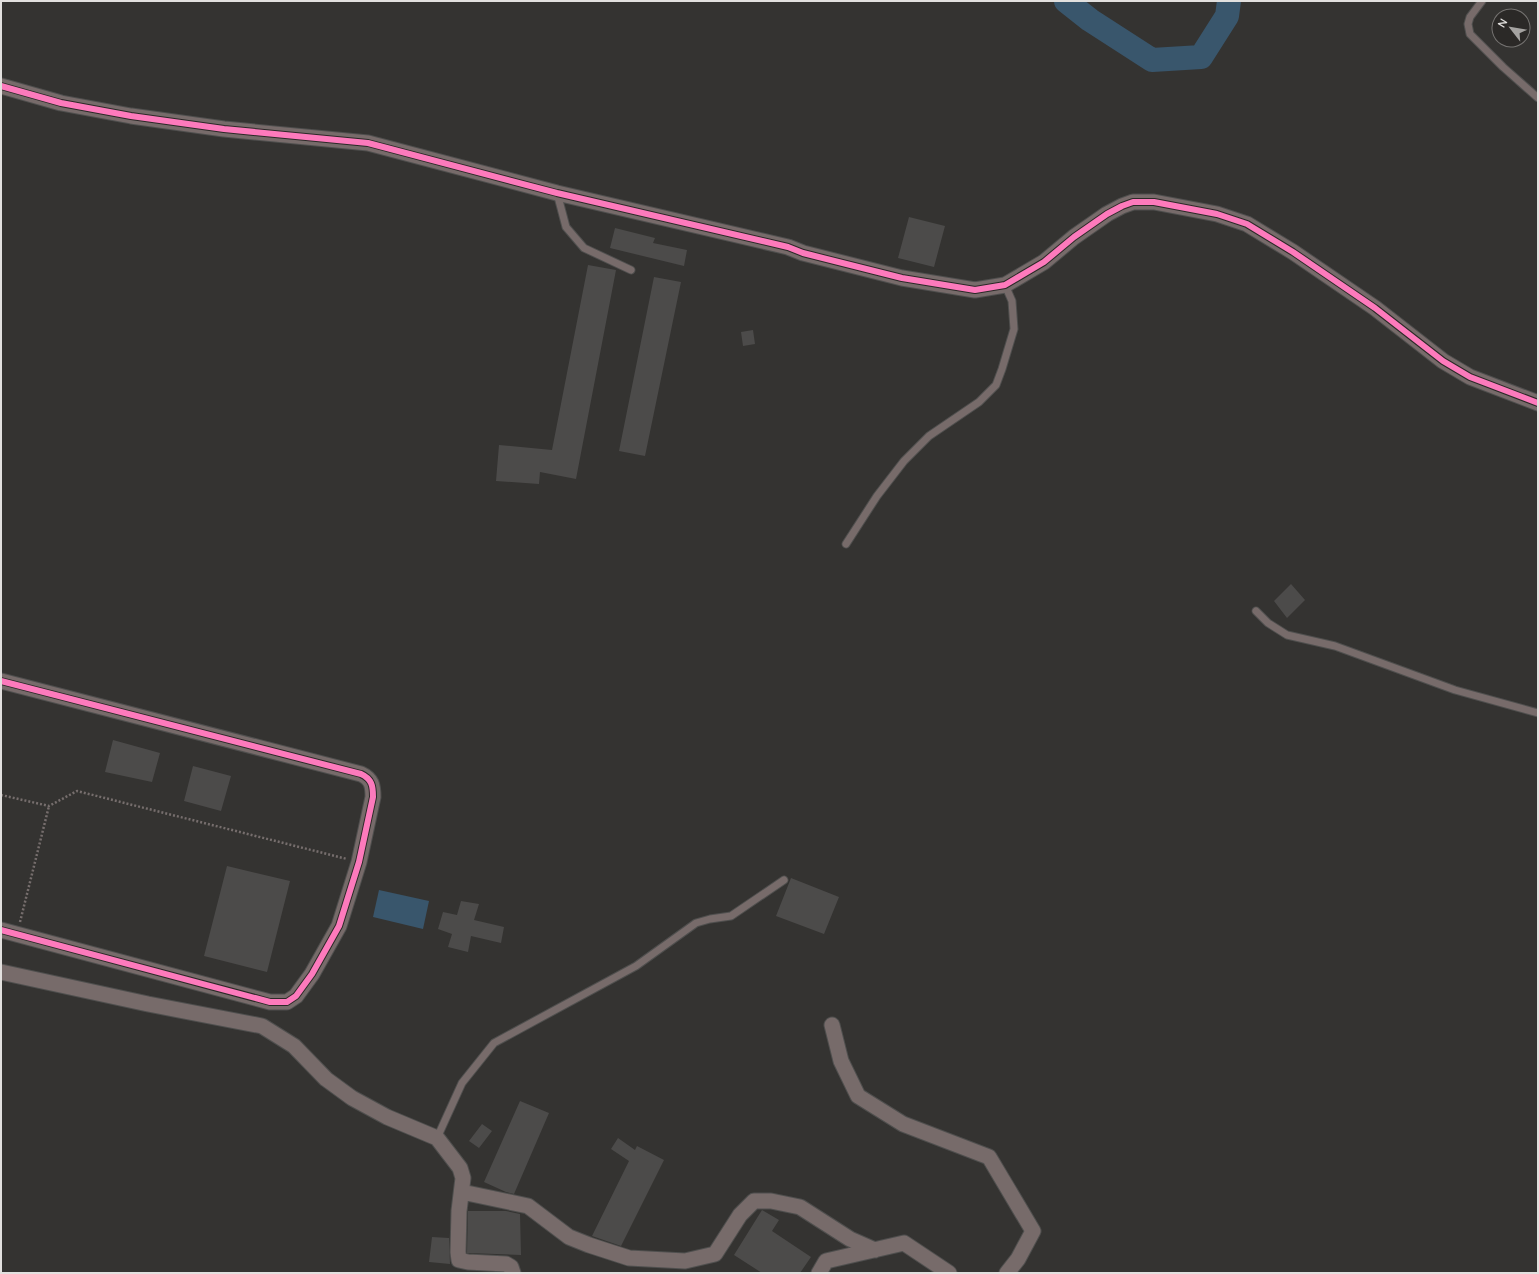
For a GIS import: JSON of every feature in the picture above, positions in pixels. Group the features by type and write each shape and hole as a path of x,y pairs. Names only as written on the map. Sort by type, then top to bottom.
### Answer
{"street":[{"path":"1,86 60,103 130,116 224,129 368,143 557,193 788,247 809,255 902,278 975,290 1005,285 1044,262 1074,237 1107,214 1133,202 1154,202 1217,214 1247,224 1293,252 1375,308 1443,361 1470,378 1538,403"},
{"path":"1,681 366,776 370,780 373,787 373,797 359,862 339,926 312,974 296,996 287,1002 270,1002 1,930"},
{"path":"1,972 148,1004 262,1026 294,1046 326,1079 352,1098 387,1117 437,1138 460,1168 463,1178 459,1211 458,1252 460,1260 468,1262 506,1264 511,1267 513,1273"},
{"path":"832,1025 841,1061 858,1096 903,1124 989,1157 1033,1231 1018,1258 1007,1273"},
{"path":"462,1192 528,1206 569,1237 629,1258 685,1261 715,1254 740,1215 754,1201 771,1202 800,1207 850,1239 875,1250"},
{"path":"819,1273 826,1261 904,1243 949,1273"}],"lane":[{"path":"1482,1 1470,17 1468,24 1470,34 1503,67 1538,98"},
{"path":"557,193 566,227 584,248 631,270"},
{"path":"846,544 877,496 904,461 929,436 979,402 996,385 1014,329 1012,301 1005,285"},
{"path":"1256,611 1268,623 1287,635 1335,646 1455,690 1538,713"},
{"path":"437,1138 462,1083 494,1043 636,966 696,923 710,918 731,916 784,880"}],"path":[{"path":"1,795 49,806 78,791 359,862"},
{"path":"17,934 49,806"}],"water":[{"path":"379,890 429,901 423,929 373,917"}],"building":[{"path":"909,217 945,226 934,267 898,258"},
{"path":"615,228 655,238 653,243 687,250 684,266 610,248"},
{"path":"588,265 616,270 576,479 540,472 539,484 496,481 499,445 552,450"},
{"path":"654,277 681,282 645,456 619,451"},
{"path":"753,330 755,344 743,346 741,332"},
{"path":"1291,584 1305,600 1287,618 1274,601"},
{"path":"113,740 160,753 152,782 105,772"},
{"path":"193,766 231,776 221,811 184,801"},
{"path":"227,866 290,881 267,972 204,956"},
{"path":"791,878 839,897 824,934 776,916"},
{"path":"461,901 479,904 474,920 504,927 501,943 471,936 468,952 448,947 452,934 438,929 443,912 457,915"},
{"path":"520,1101 549,1113 514,1194 484,1182"},
{"path":"482,1124 492,1131 479,1148 469,1141"},
{"path":"618,1138 635,1150 637,1146 664,1160 621,1246 592,1236 629,1161 611,1149"},
{"path":"762,1210 779,1220 772,1231 811,1257 800,1273 762,1273 734,1255"},
{"path":"468,1211 506,1211 520,1214 521,1255 467,1253"},
{"path":"432,1237 449,1238 450,1264 429,1262"}],"waterway":[{"path":"1066,1 1090,20 1152,60 1201,57 1227,16 1229,1"}],"cycle path":[{"path":"1,86 61,103 131,116 224,129 368,143 557,193 788,247 803,253 902,278 975,290 1005,285 1044,262 1074,237 1107,214 1133,202 1154,202 1217,214 1247,224 1293,252 1375,308 1443,361 1470,377 1538,403"},
{"path":"1,681 361,774 368,778 373,789 373,797 359,862 339,926 312,974 296,996 287,1002 270,1002 1,930"}]}
